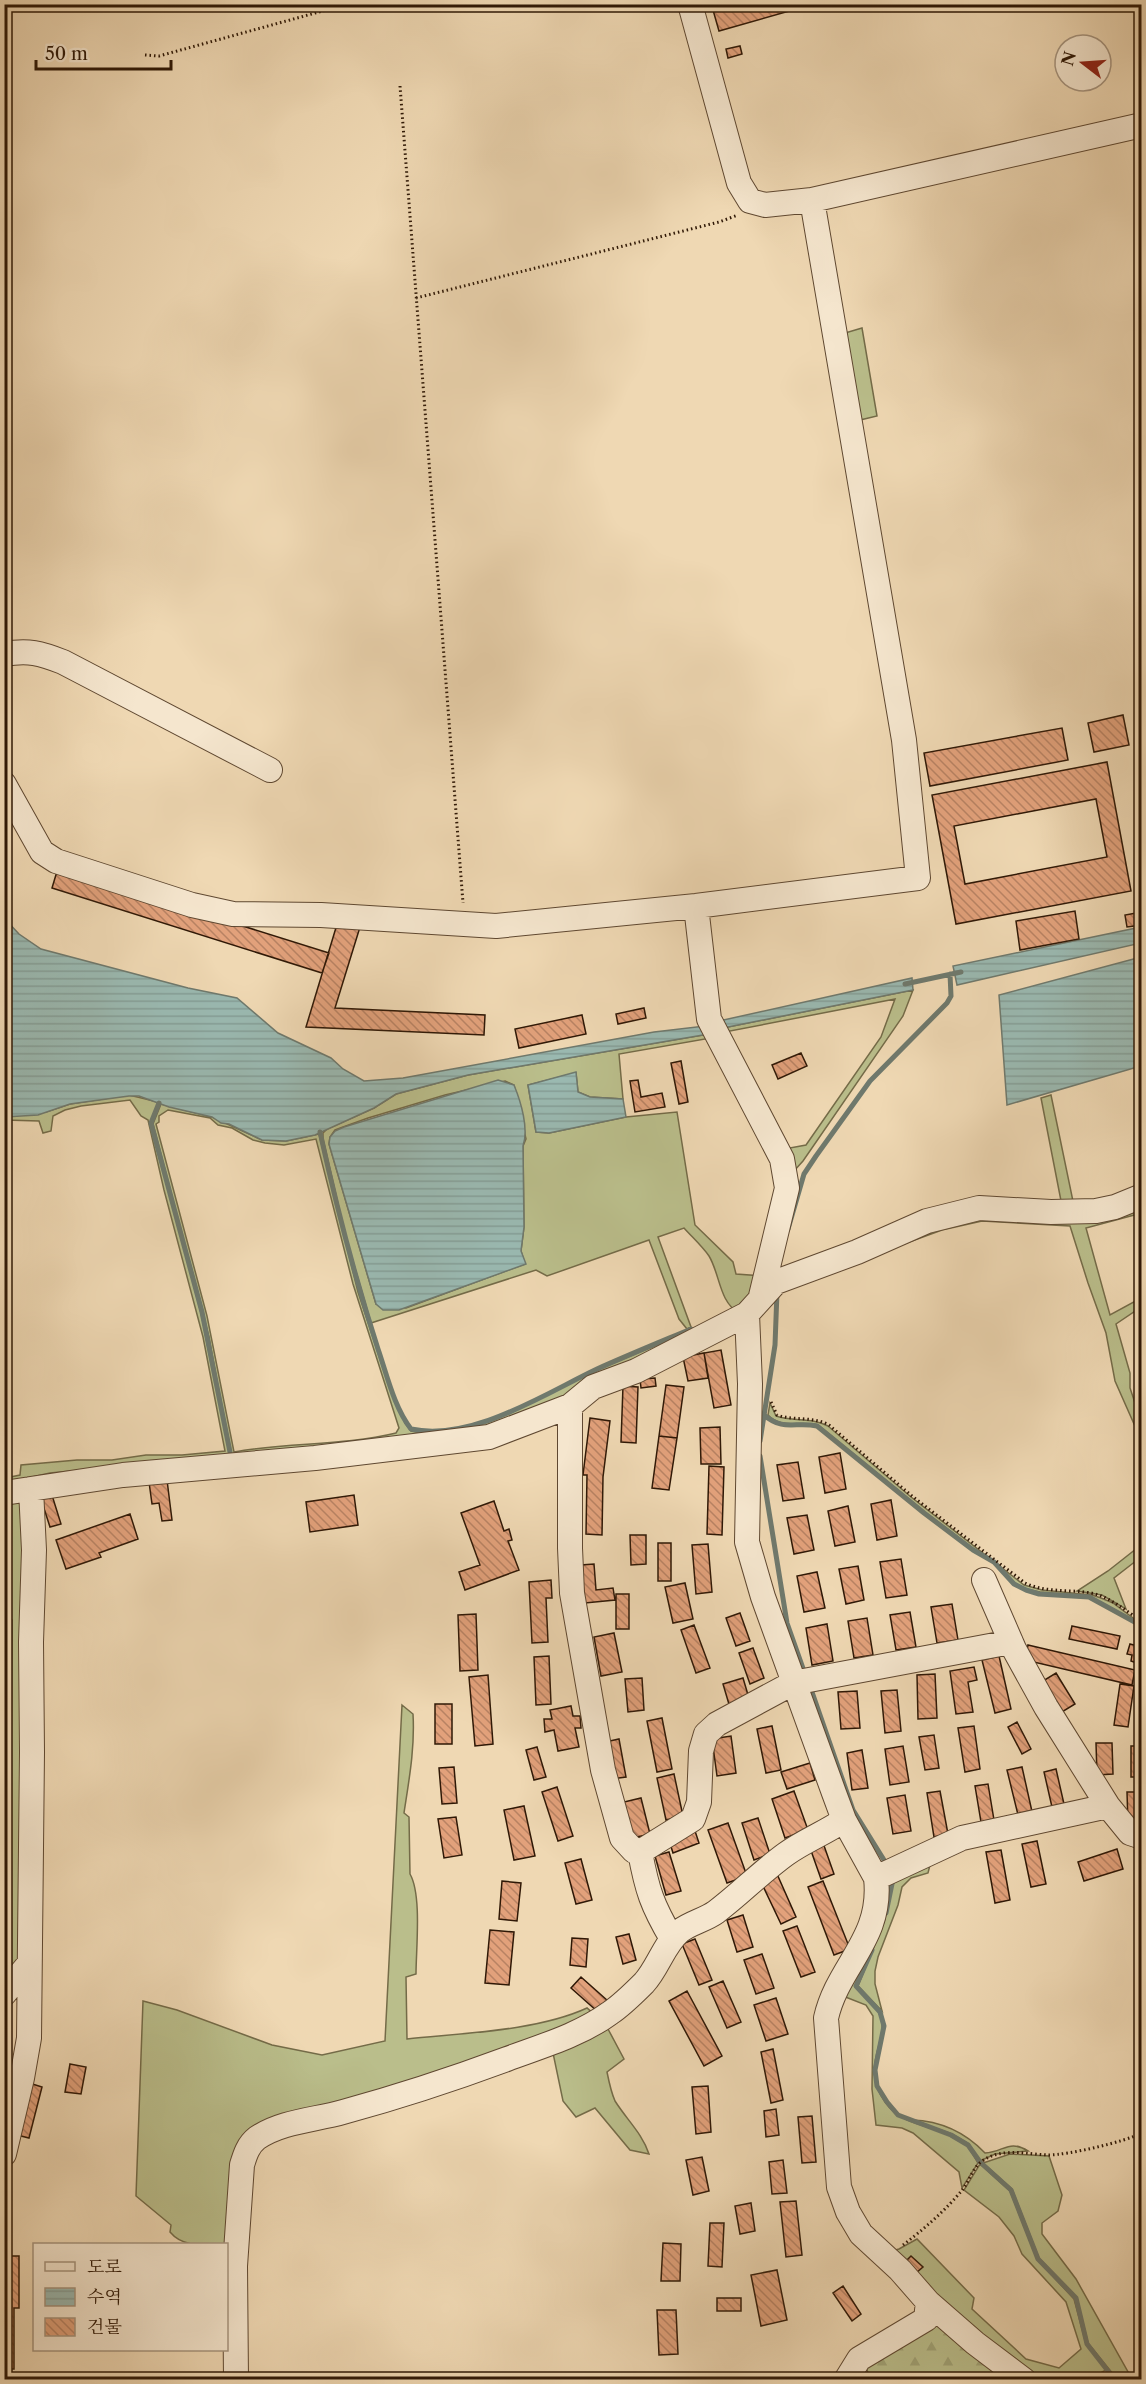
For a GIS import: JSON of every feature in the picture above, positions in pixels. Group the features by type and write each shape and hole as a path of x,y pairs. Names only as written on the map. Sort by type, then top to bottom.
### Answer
{"street":[{"path":"690,4 739,183 750,201 765,205 812,200 1142,125"},
{"path":"4,784 42,852 56,861 134,887 233,914 321,915 496,926 696,906 918,878 904,740 812,200"},
{"path":"4,654 20,651 39,652 63,662 270,770"},
{"path":"696,906 709,1019 782,1159 787,1188 754,1306 747,1542 763,1597 793,1683 844,1820 876,1878 877,1902 871,1928 833,1995 826,2018 839,2187 854,2224 873,2245 900,2270 928,2302 975,2343 1024,2379"},
{"path":"4,1493 123,1475 315,1458 467,1440 508,1431 570,1407 593,1387 636,1371 754,1306 776,1282 857,1252 944,1215 980,1208 1051,1212 1096,1211 1115,1207 1142,1196"},
{"path":"570,1407 572,1593 603,1770 622,1838 634,1851 640,1852 693,1819 699,1802 701,1751 706,1734 717,1725 793,1683 1011,1641"},
{"path":"4,2154 29,2038 31,1642 34,1550 31,1489"},
{"path":"984,1580 1011,1641 1046,1707 1107,1806 1130,1833 1142,1837"},
{"path":"876,1878 962,1838 1107,1806"},
{"path":"236,2379 235,2266 242,2166 245,2154 254,2140 290,2124 342,2112 474,2072 585,2028 612,2012 645,1982 672,1939 682,1930 713,1914 787,1853 807,1841 824,1835 844,1820"},
{"path":"640,1852 646,1886 653,1906 672,1939"},
{"path":"4,1994 28,1965"},
{"path":"846,2379 859,2359 926,2319 928,2302"}],"path":[{"path":"145,56 159,56 348,4"},
{"path":"400,86 464,925"},
{"path":"415,298 719,222 765,205"},
{"path":"750,1384 771,1402 777,1415 789,1419 820,1420 829,1425 920,1503 1025,1583 1042,1589 1092,1593 1142,1621"},
{"path":"873,2245 899,2248 918,2234 963,2189 980,2162 1010,2153 1049,2155 1072,2153 1142,2133"}],"green space":[{"path":"862,328 877,416 860,420 845,333"},
{"path":"913,990 903,1016 803,1161 793,1172 785,1144 790,1148 806,1145 881,1037 895,999 725,1032 723,1028"},
{"path":"709,1034 711,1038 619,1054 623,1099 590,1097 578,1092 576,1073 528,1085 536,1132 549,1133 626,1117 677,1112 695,1225 733,1262 736,1274 763,1276 739,1313 727,1302 709,1256 684,1228 658,1237 691,1327 687,1329 679,1319 649,1240 547,1276 536,1270 371,1323 345,1234 323,1133 327,1129 374,1108 396,1094 468,1075","holes":["505,1081 514,1085 526,1139 523,1146 524,1227 521,1251 525,1264 406,1308 376,1304 329,1144 330,1137 335,1130 445,1095"]},
{"path":"129,1095 158,1102 151,1124 201,1313 230,1454 209,1337 153,1124 161,1104 212,1117 262,1140 286,1141 319,1134 358,1292 389,1386 405,1423 411,1431 421,1433 471,1428 496,1419 599,1369 690,1331 551,1404 488,1431 50,1473 5,1483 5,1478 20,1475 21,1465 225,1451 203,1337 148,1120 141,1116 130,1100 65,1110 53,1116 51,1131 43,1133 39,1121 5,1120 5,1116 46,1112 70,1104","holes":["168,1110 210,1118 218,1125 232,1128 253,1140 265,1143 284,1145 316,1139 353,1284 399,1428 396,1433 356,1440 234,1452 207,1316 156,1124 159,1122 159,1116"]},
{"path":"1051,1095 1074,1206 1062,1206 1041,1098"},
{"path":"1141,1203 1141,1212 1138,1214 1086,1228 1110,1315 1141,1298 1141,1307 1116,1324 1130,1373 1130,1388 1141,1421 1141,1461 1135,1444 1138,1433 1115,1381 1106,1333 1070,1226 982,1221 942,1230 901,1245 938,1223"},
{"path":"770,1403 776,1416 816,1421 828,1426 911,1497 992,1560 925,1512 818,1425 773,1420 768,1415"},
{"path":"25,1495 18,1970 5,1987 10,1934 12,1620 5,1617 4,1562 11,1523 9,1511 5,1505"},
{"path":"1141,1545 1141,1557 1114,1578 1126,1609 1102,1595 1077,1591 1108,1571"},
{"path":"997,1564 1024,1585 1042,1590 1092,1595 1101,1598 1113,1603 1141,1624 1089,1596 1026,1589 1015,1583"},
{"path":"402,1705 413,1714 410,1776 404,1813 409,1817 410,1874 416,1895 418,1922 416,1974 406,1977 407,2039 523,2026 546,2022 587,2008 596,2016 577,2028 261,2127 226,2243 182,2241 170,2232 171,2225 136,2196 143,2001 177,2010 272,2045 322,2055 385,2041"},
{"path":"930,1865 928,1873 911,1878 902,1887 898,1905 878,1957 875,1984 882,2011 858,1986 884,1922 894,1880"},
{"path":"891,1880 882,1921 855,1986 877,2010 882,2023 874,2076 885,2102 894,2112 915,2123 949,2134 968,2147 978,2163 962,2188 959,2172 913,2133 902,2128 876,2125 872,2089 873,2016 866,2005 843,1996 885,1888"},
{"path":"608,2029 624,2059 607,2072 612,2094 649,2154 630,2150 595,2108 576,2117 563,2101 553,2053"},
{"path":"912,2120 943,2125 952,2129 969,2139 985,2153 1011,2146 1028,2151 995,2154 980,2161 969,2144 952,2134"},
{"path":"1010,2154 1049,2156 1062,2195 1058,2211 1042,2223 1042,2234 1076,2279 1132,2379 1117,2379 1088,2343 1077,2298 1039,2258 1012,2189 983,2163"},
{"path":"980,2164 1010,2191 1037,2259 1074,2299 1086,2344 1106,2370 1089,2379 1037,2379 996,2353 888,2252 917,2239 974,2298 972,2309 1026,2359 1059,2368 1081,2349 1066,2302 1022,2254 1014,2236 999,2217 964,2190"},
{"path":"936,2324 1004,2379 870,2379 866,2367"}],"water":[{"path":"4,918 19,934 41,949 188,988 237,998 278,1033 331,1058 343,1069 364,1081 403,1078 654,1032 705,1026 709,1034 468,1075 396,1094 374,1108 315,1135 286,1141 262,1140 212,1117 169,1107 139,1096 70,1104 38,1115 5,1117"},
{"path":"1141,927 1141,943 957,985 953,966"},
{"path":"1141,957 1141,1066 1007,1105 999,995"},
{"path":"912,978 913,990 723,1028 719,1021"},
{"path":"576,1072 578,1092 590,1097 623,1099 626,1117 549,1133 536,1132 528,1085"},
{"path":"498,1080 514,1085 525,1124 524,1227 521,1251 526,1264 399,1310 383,1310 376,1304 329,1144 330,1137 335,1131 344,1127"}],"building":[{"path":"733,4 814,4 719,31 713,10"},
{"path":"740,46 742,54 728,58 726,49"},
{"path":"1123,715 1129,745 1094,752 1088,723"},
{"path":"1062,728 1068,760 930,786 924,753"},
{"path":"1107,762 1131,891 956,924 932,795","holes":["1096,799 1107,857 965,884 954,826"]},
{"path":"58,868 329,953 322,973 52,888"},
{"path":"1075,911 1079,939 1020,950 1016,921"},
{"path":"1142,912 1142,925 1127,927 1125,915"},
{"path":"338,921 360,927 335,1008 485,1015 484,1035 306,1027"},
{"path":"644,1008 646,1018 618,1024 616,1014"},
{"path":"582,1015 586,1034 519,1048 515,1029"},
{"path":"801,1053 807,1066 778,1079 772,1065"},
{"path":"681,1061 688,1102 679,1104 671,1063"},
{"path":"638,1080 641,1097 662,1093 665,1107 635,1112 630,1081"},
{"path":"721,1350 731,1405 714,1408 704,1353"},
{"path":"704,1353 708,1378 688,1381 683,1357"},
{"path":"655,1378 656,1386 641,1388 640,1379"},
{"path":"666,1385 684,1387 677,1438 659,1436"},
{"path":"623,1386 638,1387 636,1443 621,1442"},
{"path":"590,1418 610,1421 603,1477 602,1535 586,1534 587,1475 583,1475"},
{"path":"720,1427 721,1464 701,1464 700,1428"},
{"path":"659,1436 677,1438 669,1490 652,1488"},
{"path":"840,1453 846,1489 825,1493 819,1457"},
{"path":"798,1462 804,1498 783,1501 777,1465"},
{"path":"709,1466 724,1467 722,1535 707,1534"},
{"path":"167,1480 172,1520 162,1521 159,1503 152,1504 149,1482"},
{"path":"51,1492 61,1524 50,1527 40,1496"},
{"path":"354,1495 358,1525 310,1532 306,1502"},
{"path":"891,1500 897,1536 877,1540 871,1504"},
{"path":"494,1501 504,1531 509,1529 512,1540 508,1541 519,1570 465,1590 459,1572 480,1565 461,1513"},
{"path":"848,1506 855,1542 835,1546 828,1511"},
{"path":"130,1514 138,1539 99,1553 101,1557 66,1569 56,1540"},
{"path":"807,1515 814,1550 794,1554 787,1518"},
{"path":"630,1535 646,1535 646,1564 631,1565"},
{"path":"658,1543 671,1543 671,1581 658,1581"},
{"path":"708,1544 712,1592 696,1594 692,1545"},
{"path":"901,1559 907,1595 886,1598 880,1562"},
{"path":"594,1564 596,1590 613,1588 615,1600 585,1603 581,1565"},
{"path":"858,1566 864,1600 846,1604 839,1569"},
{"path":"817,1572 825,1608 804,1612 797,1576"},
{"path":"551,1580 552,1598 546,1598 548,1642 532,1643 529,1582"},
{"path":"685,1583 693,1619 673,1623 665,1587"},
{"path":"616,1594 629,1594 629,1629 616,1629"},
{"path":"952,1604 958,1640 937,1643 931,1607"},
{"path":"910,1612 916,1647 896,1650 890,1615"},
{"path":"740,1613 750,1641 736,1646 726,1618"},
{"path":"476,1614 478,1670 460,1671 458,1615"},
{"path":"867,1618 873,1655 854,1658 848,1621"},
{"path":"827,1624 833,1661 812,1665 806,1628"},
{"path":"694,1625 710,1668 696,1673 681,1630"},
{"path":"1072,1626 1120,1636 1117,1649 1069,1639"},
{"path":"614,1633 622,1672 601,1676 594,1637"},
{"path":"1130,1644 1142,1647 1142,1665 1131,1661 1132,1655 1127,1654"},
{"path":"1028,1645 1135,1670 1132,1685 1025,1660"},
{"path":"753,1648 764,1678 750,1684 739,1653"},
{"path":"549,1656 551,1704 536,1705 534,1657"},
{"path":"999,1656 1011,1709 995,1713 982,1660"},
{"path":"974,1667 977,1680 968,1682 973,1712 956,1714 950,1671"},
{"path":"1056,1673 1075,1704 1057,1715 1038,1684"},
{"path":"935,1674 937,1718 918,1719 917,1675"},
{"path":"488,1675 493,1744 475,1746 469,1677"},
{"path":"642,1678 644,1710 628,1712 625,1679"},
{"path":"743,1678 751,1705 731,1711 723,1684"},
{"path":"1120,1684 1134,1686 1128,1727 1114,1725"},
{"path":"897,1690 901,1731 885,1733 881,1691"},
{"path":"857,1691 860,1728 841,1729 838,1692"},
{"path":"435,1704 452,1704 452,1744 435,1744"},
{"path":"571,1706 573,1716 580,1716 581,1728 575,1728 579,1747 558,1751 554,1730 545,1732 544,1719 552,1719 550,1710"},
{"path":"662,1718 672,1769 657,1772 647,1721"},
{"path":"1017,1722 1031,1749 1022,1754 1008,1727"},
{"path":"772,1726 781,1770 766,1773 757,1729"},
{"path":"974,1726 980,1769 965,1772 958,1728"},
{"path":"934,1735 939,1768 925,1770 919,1737"},
{"path":"731,1736 736,1773 717,1776 712,1739"},
{"path":"619,1739 626,1777 611,1779 605,1742"},
{"path":"1096,1743 1112,1743 1113,1774 1097,1775"},
{"path":"903,1746 909,1782 890,1785 885,1749"},
{"path":"1131,1746 1142,1746 1142,1777 1131,1777"},
{"path":"537,1747 546,1777 534,1780 526,1750"},
{"path":"862,1750 868,1788 852,1790 847,1753"},
{"path":"810,1763 815,1780 787,1789 781,1772"},
{"path":"454,1767 457,1803 442,1804 439,1768"},
{"path":"1022,1767 1033,1816 1019,1819 1007,1770"},
{"path":"1056,1769 1064,1804 1052,1807 1044,1772"},
{"path":"674,1774 683,1816 666,1820 657,1778"},
{"path":"988,1784 995,1826 982,1828 975,1786"},
{"path":"557,1787 573,1836 558,1841 542,1792"},
{"path":"794,1791 808,1830 785,1838 772,1799"},
{"path":"940,1791 948,1834 934,1837 927,1793"},
{"path":"1127,1792 1142,1792 1142,1824 1128,1824"},
{"path":"905,1795 911,1831 893,1834 887,1798"},
{"path":"641,1798 650,1834 633,1838 624,1802"},
{"path":"524,1806 535,1856 514,1860 504,1810"},
{"path":"456,1817 462,1855 444,1858 438,1819"},
{"path":"758,1818 770,1854 754,1860 742,1823"},
{"path":"728,1823 747,1876 727,1883 708,1830"},
{"path":"695,1831 699,1843 673,1853 669,1840"},
{"path":"822,1840 834,1874 821,1879 809,1845"},
{"path":"1037,1841 1046,1884 1031,1887 1022,1844"},
{"path":"1138,1845 1142,1845 1142,1880 1140,1880"},
{"path":"1117,1849 1123,1869 1084,1881 1078,1862"},
{"path":"1001,1850 1010,1900 995,1903 986,1852"},
{"path":"669,1852 681,1891 666,1895 655,1856"},
{"path":"581,1859 592,1900 576,1904 565,1863"},
{"path":"777,1874 796,1917 781,1924 761,1882"},
{"path":"502,1881 521,1883 517,1921 499,1919"},
{"path":"823,1881 850,1949 834,1955 808,1887"},
{"path":"743,1915 753,1947 737,1952 727,1920"},
{"path":"797,1926 815,1972 801,1977 783,1931"},
{"path":"490,1930 514,1932 509,1985 485,1983"},
{"path":"629,1934 636,1960 623,1964 616,1937"},
{"path":"572,1938 588,1939 586,1967 570,1965"},
{"path":"695,1939 712,1980 699,1985 682,1944"},
{"path":"762,1954 774,1988 756,1994 744,1960"},
{"path":"581,1977 608,2001 598,2012 571,1988"},
{"path":"723,1981 741,2022 727,2028 709,1987"},
{"path":"687,1991 722,2056 704,2066 669,2001"},
{"path":"776,1998 788,2034 766,2041 754,2005"},
{"path":"773,2049 783,2100 771,2103 761,2052"},
{"path":"70,2064 86,2067 81,2094 65,2092"},
{"path":"26,2082 42,2087 29,2138 13,2134"},
{"path":"708,2086 711,2132 696,2134 692,2087"},
{"path":"776,2109 779,2135 766,2137 764,2111"},
{"path":"812,2116 816,2162 802,2163 798,2117"},
{"path":"702,2157 709,2191 693,2195 686,2160"},
{"path":"783,2160 787,2193 772,2194 769,2162"},
{"path":"796,2201 802,2255 786,2257 780,2202"},
{"path":"751,2203 755,2231 740,2234 735,2206"},
{"path":"710,2223 724,2223 722,2267 708,2266"},
{"path":"663,2243 681,2244 680,2281 661,2281"},
{"path":"4,2256 19,2256 19,2308 14,2308 14,2369 4,2369"},
{"path":"911,2256 923,2267 916,2273 905,2262"},
{"path":"777,2270 787,2320 761,2326 751,2275"},
{"path":"843,2286 861,2314 852,2321 833,2293"},
{"path":"717,2298 741,2298 741,2311 717,2311"},
{"path":"657,2310 676,2310 678,2354 659,2355"}],"waterway":[{"path":"905,984 961,972"},
{"path":"788,1229 804,1174 870,1081 947,1003 951,996 950,974"},
{"path":"159,1103 151,1123 202,1312 230,1452"},
{"path":"320,1132 346,1241 370,1322 395,1401 411,1429 434,1431 458,1429 483,1422 632,1354 691,1329 692,1333"},
{"path":"760,1441 775,1345 777,1292"},
{"path":"764,1415 784,1425 817,1426 924,1513 973,1550 994,1562 1014,1584 1039,1594 1089,1597 1142,1626"},
{"path":"760,1456 787,1623 805,1674"},
{"path":"812,1692 853,1810 884,1860"},
{"path":"886,1913 893,1879"},
{"path":"872,1950 856,1986 880,2012 884,2026 875,2070 877,2086 898,2115 951,2135 968,2145 980,2162 1011,2190 1038,2259 1076,2298 1087,2344 1115,2380"}]}
